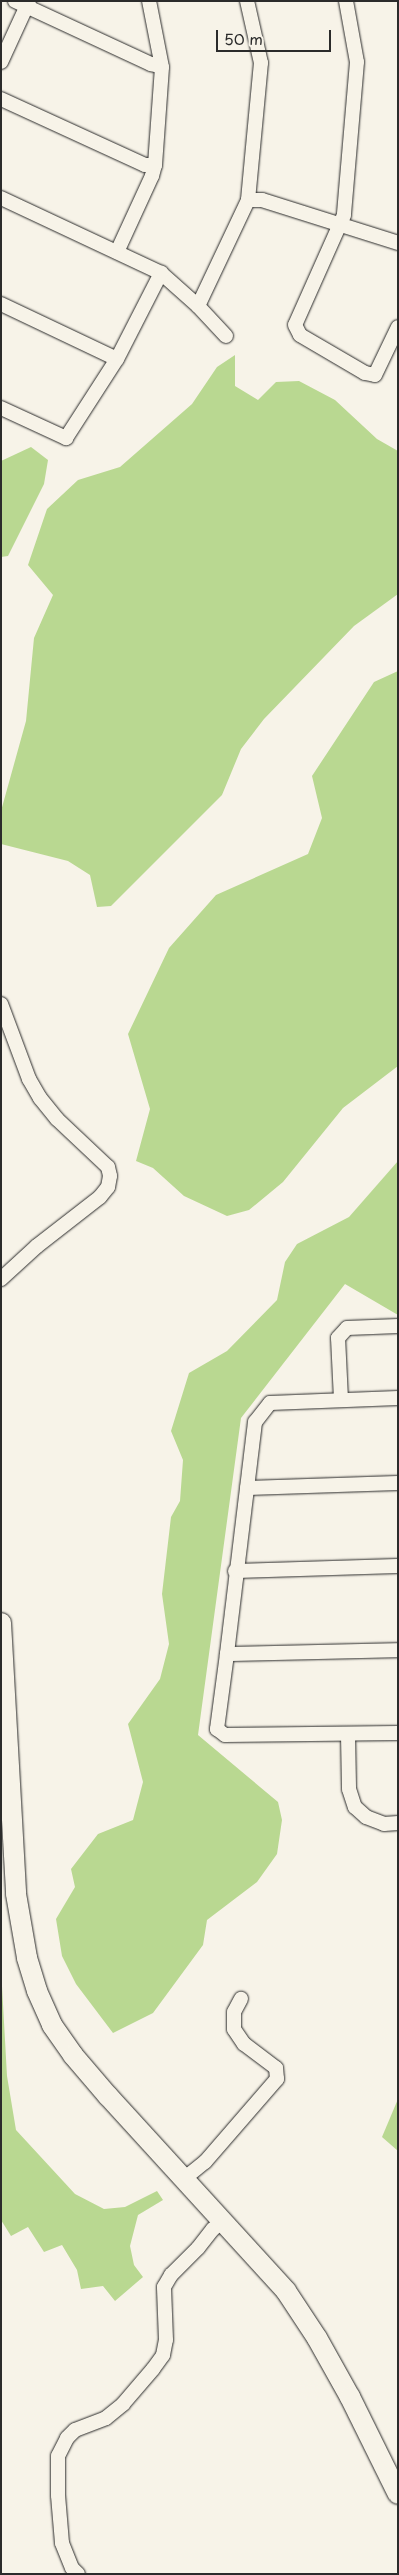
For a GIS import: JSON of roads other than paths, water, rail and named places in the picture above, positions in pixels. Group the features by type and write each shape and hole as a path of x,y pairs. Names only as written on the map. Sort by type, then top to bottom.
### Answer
{"street":[{"path":"15,1 29,4 151,64 162,66"},
{"path":"117,252 152,176 155,165 162,66 149,1"},
{"path":"198,306 248,200 261,63 247,1"},
{"path":"346,1 357,62 341,225 295,325 300,335 365,372 374,374 398,327"},
{"path":"1,62 29,4"},
{"path":"1,98 145,166 155,165"},
{"path":"1,198 161,273 198,306 226,336"},
{"path":"248,200 262,200 398,243"},
{"path":"1,408 66,438 117,359 161,273"},
{"path":"1,304 117,359"},
{"path":"1,1004 29,1079 40,1098 57,1119 108,1167 110,1176 108,1188 100,1197 36,1246 1,1279"},
{"path":"341,1399 338,1338 348,1328 398,1326"},
{"path":"398,1398 270,1403 255,1422 217,1728 224,1735 398,1734"},
{"path":"247,1488 398,1483"},
{"path":"235,1571 398,1566"},
{"path":"1,1623 16,1894 27,1958 37,1991 52,2025 74,2055 286,2291 317,2338 377,2450 398,2494"},
{"path":"227,1654 398,1650"},
{"path":"348,1734 349,1789 355,1807 366,1817 384,1824 398,1823"},
{"path":"185,2178 205,2162 277,2080 276,2068 244,2044 234,2029 234,2012 241,1999"},
{"path":"78,2574 72,2568 62,2543 58,2495 58,2456 67,2438 75,2430 106,2418 122,2404 153,2369 162,2354 166,2340 164,2287 171,2275 198,2248 213,2229 224,2220"}]}
